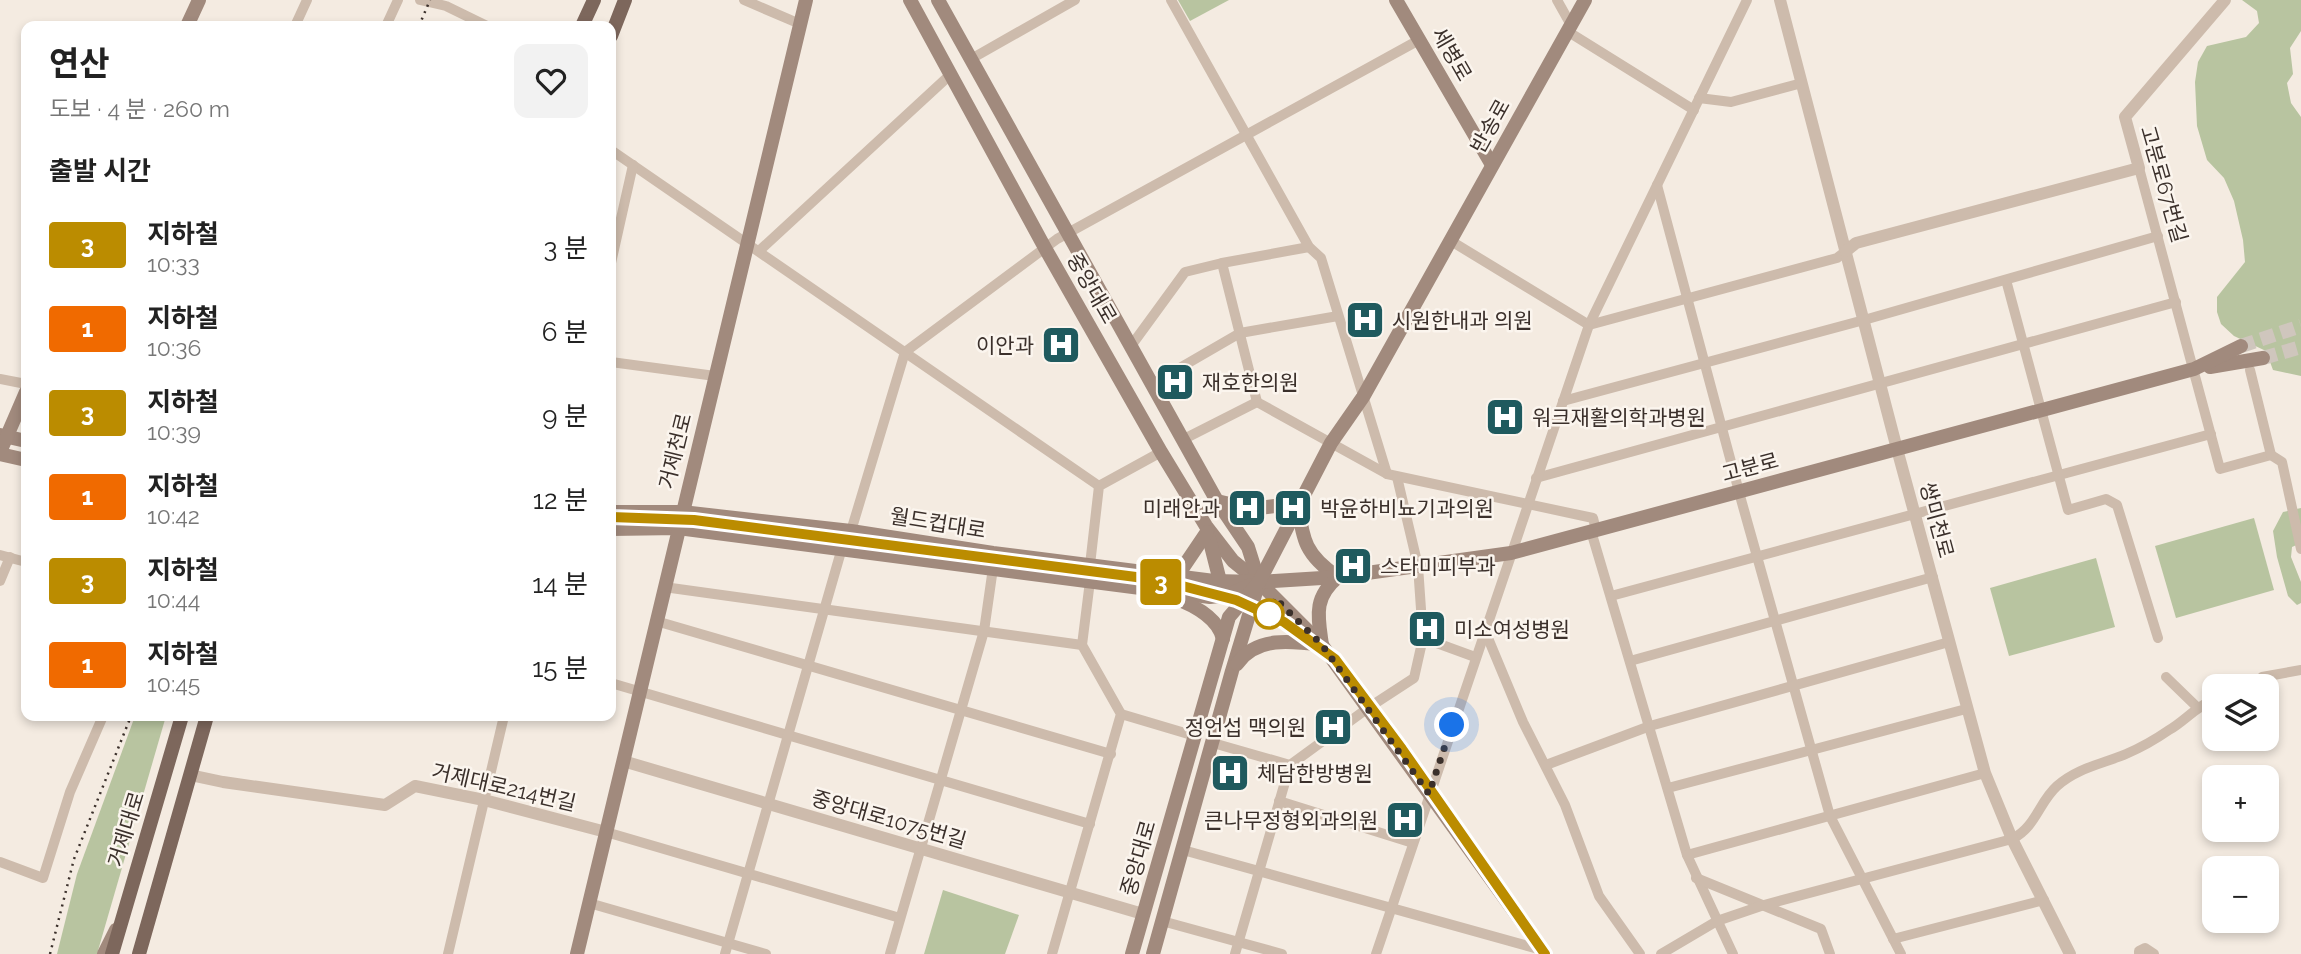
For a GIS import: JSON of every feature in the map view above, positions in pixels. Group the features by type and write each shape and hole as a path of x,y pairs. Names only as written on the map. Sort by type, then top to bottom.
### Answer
{"main road":[{"path":"189,21 199,0"},
{"path":"584,21 594,0"},
{"path":"616,23 625,0"},
{"name":"거제천로","path":"577,954 715,376 753,247 806,0"},
{"name":"중앙대로","path":"910,0 1045,248 1207,529 1233,561 1259,582"},
{"name":"중앙대로","path":"938,0 1062,237 1131,346 1217,501 1248,547 1259,582 1153,954"},
{"name":"세병로","path":"1396,0 1492,165"},
{"name":"반송로","path":"1259,582 1331,443 1363,397 1585,0"},
{"name":"고분로","path":"1259,582 1338,577 1511,553 2194,369 2241,346"},
{"path":"2194,369 2263,358"},
{"path":"21,402 3,436 0,453 21,459"},
{"path":"3,436 21,440"},
{"path":"1217,501 1251,509 1298,503 1301,534 1311,554 1324,568 1338,577 1327,586 1321,597 1318,615 1322,645"},
{"name":"월드컵대로","path":"616,512 682,512 851,531 1161,575 1222,588 1259,582"},
{"name":"월드컵대로","path":"616,529 678,528 1210,597 1222,588"},
{"path":"1161,575 1181,569 1207,529"},
{"path":"1207,529 1228,617"},
{"path":"1259,582 1322,645 1544,952"},
{"name":"중앙대로","path":"1132,954 1228,617 1259,582"},
{"path":"1151,589 1195,607 1216,625 1223,639"},
{"path":"1232,671 1245,653 1262,645 1282,641 1322,645"},
{"name":"거제대로","path":"112,954 180,721"},
{"path":"139,954 206,721"},
{"path":"104,954 119,926"}],"street":[{"path":"298,21 307,0"},
{"path":"388,21 398,0"},
{"path":"420,0 446,6 476,21"},
{"path":"744,0 800,24"},
{"path":"971,59 1075,0"},
{"path":"1171,0 1310,247 1321,258 1363,397 1392,475 1418,566 1423,638 1414,678 1367,708 1290,765 1235,954"},
{"path":"1557,0 1569,28 1694,110"},
{"path":"1376,954 1589,325 1747,0"},
{"name":"쌍미천로","path":"1780,0 1985,773 2012,838 2070,954"},
{"name":"고분로67번길","path":"2225,0 2125,117 2220,469 2272,455"},
{"path":"851,531 905,352 1062,237 1419,40"},
{"path":"753,247 951,74"},
{"path":"1699,98 1731,103 1802,83"},
{"path":"616,153 1099,486"},
{"path":"616,241 633,165"},
{"path":"1451,241 1589,325 1837,258 1856,243 2139,168"},
{"path":"1657,185 1830,816 1901,954"},
{"path":"1563,401 1864,320 2158,236"},
{"path":"1131,346 1185,272 1310,247"},
{"path":"1222,263 1257,402 1392,475 1593,517 1593,531 1611,597 1687,855 1733,954"},
{"path":"2006,280 2068,510 2106,499 2117,505 2158,638"},
{"path":"1536,478 2176,302"},
{"path":"1152,384 1240,333 1338,316"},
{"path":"616,363 715,376"},
{"path":"2250,370 2272,455 2282,462 2301,549"},
{"path":"0,379 21,383"},
{"path":"1184,439 1257,402"},
{"path":"1611,597 2211,434"},
{"path":"1099,486 1161,452"},
{"path":"1090,565 1099,486"},
{"path":"725,954 842,548"},
{"path":"0,581 5,556"},
{"path":"890,954 984,631 993,568"},
{"path":"1630,661 1933,577"},
{"path":"1052,954 1121,714 1082,645 1090,581"},
{"path":"664,587 1082,645"},
{"path":"656,621 1111,754"},
{"path":"1485,631 1523,722 1565,805 1598,896 1640,954"},
{"path":"1423,638 1475,657"},
{"path":"1546,765 1650,726 1949,642"},
{"path":"2279,674 2301,670"},
{"path":"2166,677 2198,708"},
{"path":"616,684 1090,824"},
{"path":"1661,954 1717,920 2023,833 2035,820 2056,786 2076,772 2128,753 2168,731 2202,706"},
{"path":"1668,788 1966,709"},
{"path":"1121,714 1195,736"},
{"path":"0,862 43,878 70,792 101,721"},
{"path":"448,954 503,721"},
{"path":"1213,743 1290,765"},
{"name":"중앙대로1075번길","path":"623,761 1143,914"},
{"path":"1687,855 1985,773"},
{"name":"거제대로214번길","path":"190,775 385,805 415,786 484,800 606,832"},
{"path":"1279,801 1413,843"},
{"path":"606,832 900,918"},
{"path":"1183,850 1544,952"},
{"path":"1696,878 1821,929 1830,954"},
{"path":"1893,939 2044,900"},
{"path":"589,903 766,954"},
{"path":"1162,922 1282,954"},
{"path":"2139,954 2139,951 2145,948 2154,954"}],"green space":[{"path":"1178,0 1229,0 1190,21"},
{"path":"2242,0 2301,0 2301,31 2290,48 2293,74 2287,83 2291,103 2301,117 2301,376 2273,370 2266,351 2234,336 2221,324 2217,312 2217,297 2245,262 2243,240 2234,201 2224,178 2207,160 2197,126 2195,82 2198,62 2207,46 2246,37 2259,23 2257,11"},
{"path":"2301,508 2301,543 2292,547 2291,557 2301,582 2301,603 2297,605 2288,596 2273,531 2283,512"},
{"path":"2254,518 2274,590 2176,618 2155,546"},
{"path":"2096,558 2115,627 2009,656 1990,588"},
{"path":"133,721 165,721 97,954 57,954 77,874"},
{"path":"943,890 1019,915 1005,954 924,954"}],"tunnel":[{"path":"2241,346 2301,326"},
{"path":"2263,358 2301,347"}],"railway":[{"path":"421,21 430,0"},
{"path":"50,954 74,859 129,721"}],"metro line":[{"name":"3","path":"616,517 694,520 790,531 1136,577 1236,600 1265,612 1284,622 1335,659 1402,749 1545,954"}],"place":[{"name":"시원한내과 의원","path":"1365,320"},
{"name":"이안과","path":"1061,345"},
{"name":"재호한의원","path":"1175,382"},
{"name":"워크재활의학과병원","path":"1505,417"},
{"name":"미래안과","path":"1247,508"},
{"name":"박윤하비뇨기과의원","path":"1293,508"},
{"name":"스타미피부과","path":"1353,566"},
{"name":"미소여성병원","path":"1427,629"},
{"name":"정언섭 맥의원","path":"1333,727"},
{"name":"체담한방병원","path":"1230,773"},
{"name":"큰나무정형외과의원","path":"1405,820"}],"route":[{"path":"1269,614 1275,598 1322,645 1429,794 1452,725"}]}
